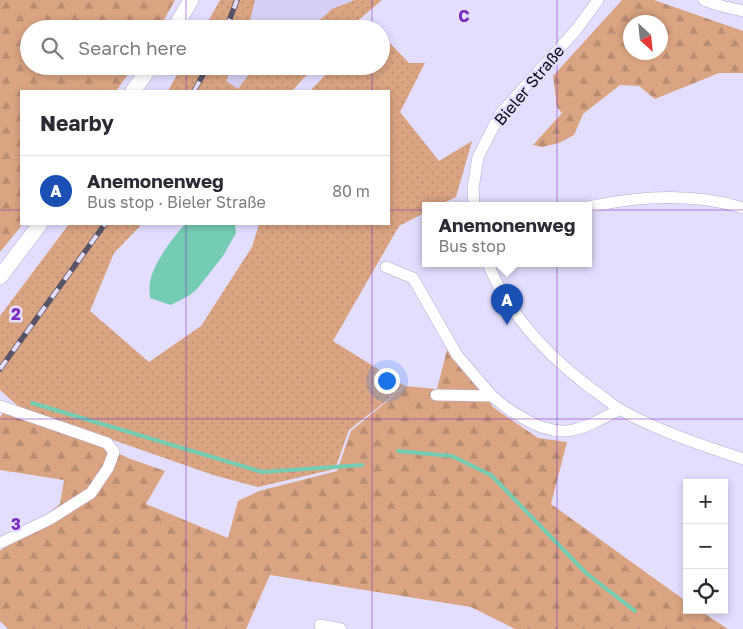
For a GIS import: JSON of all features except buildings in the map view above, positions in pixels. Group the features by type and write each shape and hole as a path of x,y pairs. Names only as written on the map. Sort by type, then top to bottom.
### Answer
{"street":[{"path":"179,20 191,0"},
{"name":"Bieler Straße","path":"474,202 473,188 478,157 500,114 576,30 598,0"},
{"path":"704,0 721,6 743,10"},
{"path":"134,90 145,75"},
{"path":"592,206 618,201 680,196 743,208"},
{"path":"0,277 39,225"},
{"path":"386,266 413,278 452,349 492,396 504,407 534,425 560,432 575,430 595,423 620,409"},
{"path":"490,267 518,317 567,370 620,409 650,425 743,459"},
{"path":"436,394 492,396"},
{"path":"0,406 107,443 114,452 108,468 91,493 50,519 0,543"},
{"path":"320,625 341,629"}],"shaded area":[{"path":"255,0 355,0 332,9 320,20 250,20"},
{"path":"229,75 248,75 238,89 226,81"},
{"path":"184,225 235,225 236,233 223,256 197,289 171,305 150,298 152,274 169,244"}],"green space":[{"path":"0,0 175,0 164,20 20,20 20,75 128,75 117,90 20,90 20,225 22,225 0,252"},
{"path":"220,0 255,0 250,20 209,20"},
{"path":"355,0 382,0 359,20 320,20 332,9"},
{"path":"622,0 654,0 743,31 743,73 719,73 655,99 639,86 620,85 583,114 574,135 559,143 542,147 533,145 562,113 557,107 553,76"},
{"path":"390,43 409,63 425,63 400,112 439,161 472,141 456,197 445,202 422,202 422,214 399,226 333,341 405,386 349,430 335,469 258,487 213,475 19,407 0,390 0,316 68,225 141,225 114,253 90,311 149,362 201,326 252,247 259,225 390,225 390,90 311,90 325,75 390,75"},
{"path":"177,75 229,75 226,81 238,89 248,75 307,75 293,90 169,90"},
{"path":"447,350 494,408 538,438 567,442 551,504 683,599 683,614 705,614 728,629 515,629 471,607 270,575 246,629 8,629 0,621 0,551 60,504 64,480 0,470 0,417 6,409 94,441 128,458 165,471 146,504 228,538 238,501 259,491 337,471 351,431 405,386 437,389"}],"waterway":[{"path":"32,403 262,472 362,465"},
{"path":"398,451 452,456 491,475 586,573 635,611"}],"railway":[{"path":"229,20 237,0"},
{"path":"195,90 203,75"},
{"path":"0,369 104,225"}],"place":[{"name":"Anemonenweg","path":"507,325"}]}
